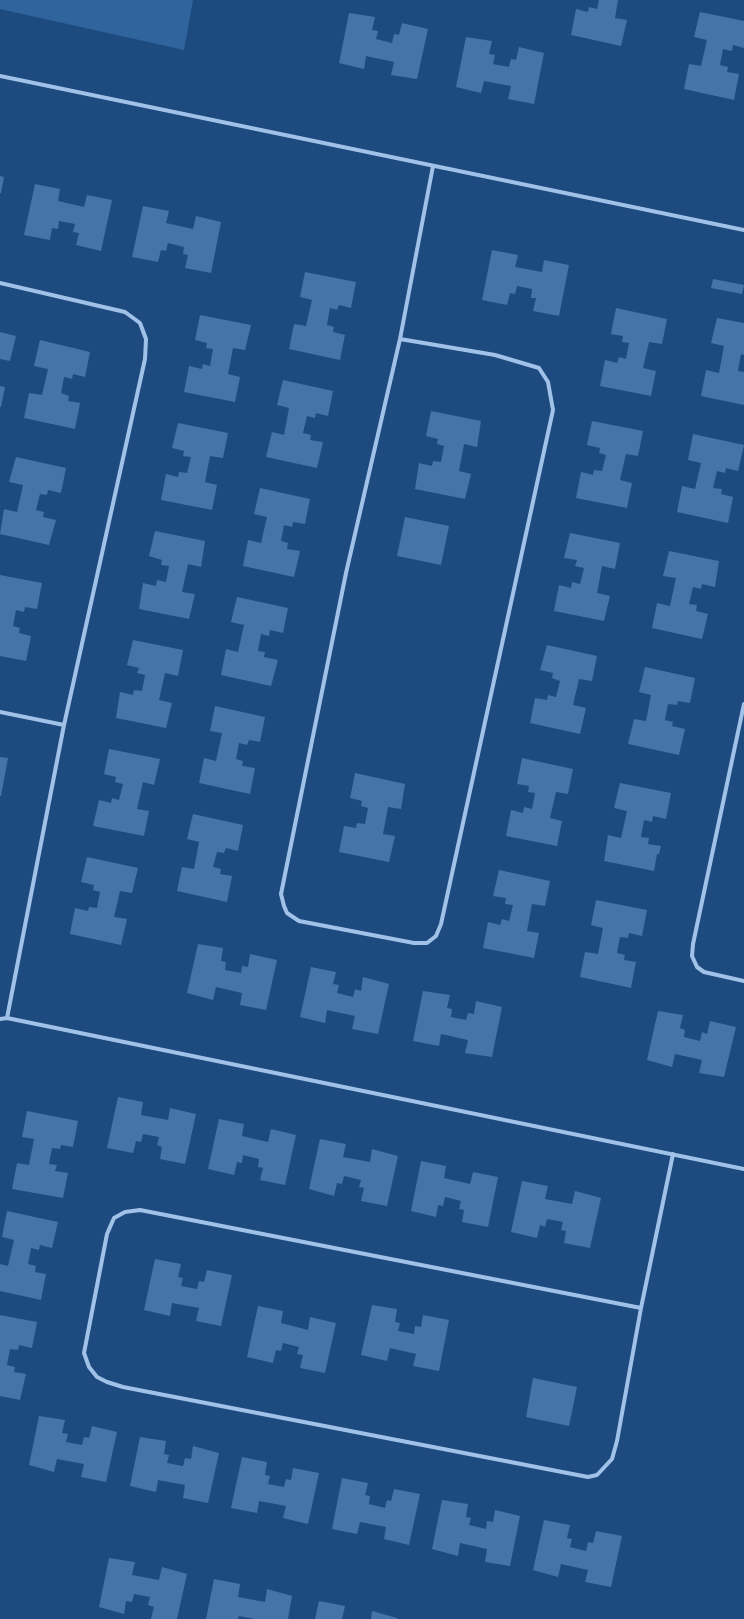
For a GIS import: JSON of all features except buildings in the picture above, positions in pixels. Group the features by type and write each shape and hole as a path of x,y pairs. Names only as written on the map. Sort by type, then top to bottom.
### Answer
{"street":[{"path":"0,76 744,230"},
{"path":"400,339 495,355 539,368 548,382 552,410 441,924 436,936 427,943 414,943 299,921 287,913 282,894 346,573 400,339 433,166"},
{"path":"0,283 125,312 140,323 146,339 145,359 64,725 7,1018"},
{"path":"744,704 693,944 692,956 697,967 704,972 744,981"},
{"path":"0,712 64,725"},
{"path":"0,1019 7,1018 744,1169"},
{"path":"641,1308 140,1210 125,1212 114,1218 107,1234 84,1353 89,1367 97,1377 123,1387 588,1477 597,1475 612,1459 617,1441 641,1308 673,1154"}],"shaded area":[{"path":"0,0 193,0 184,50 0,9"}]}
